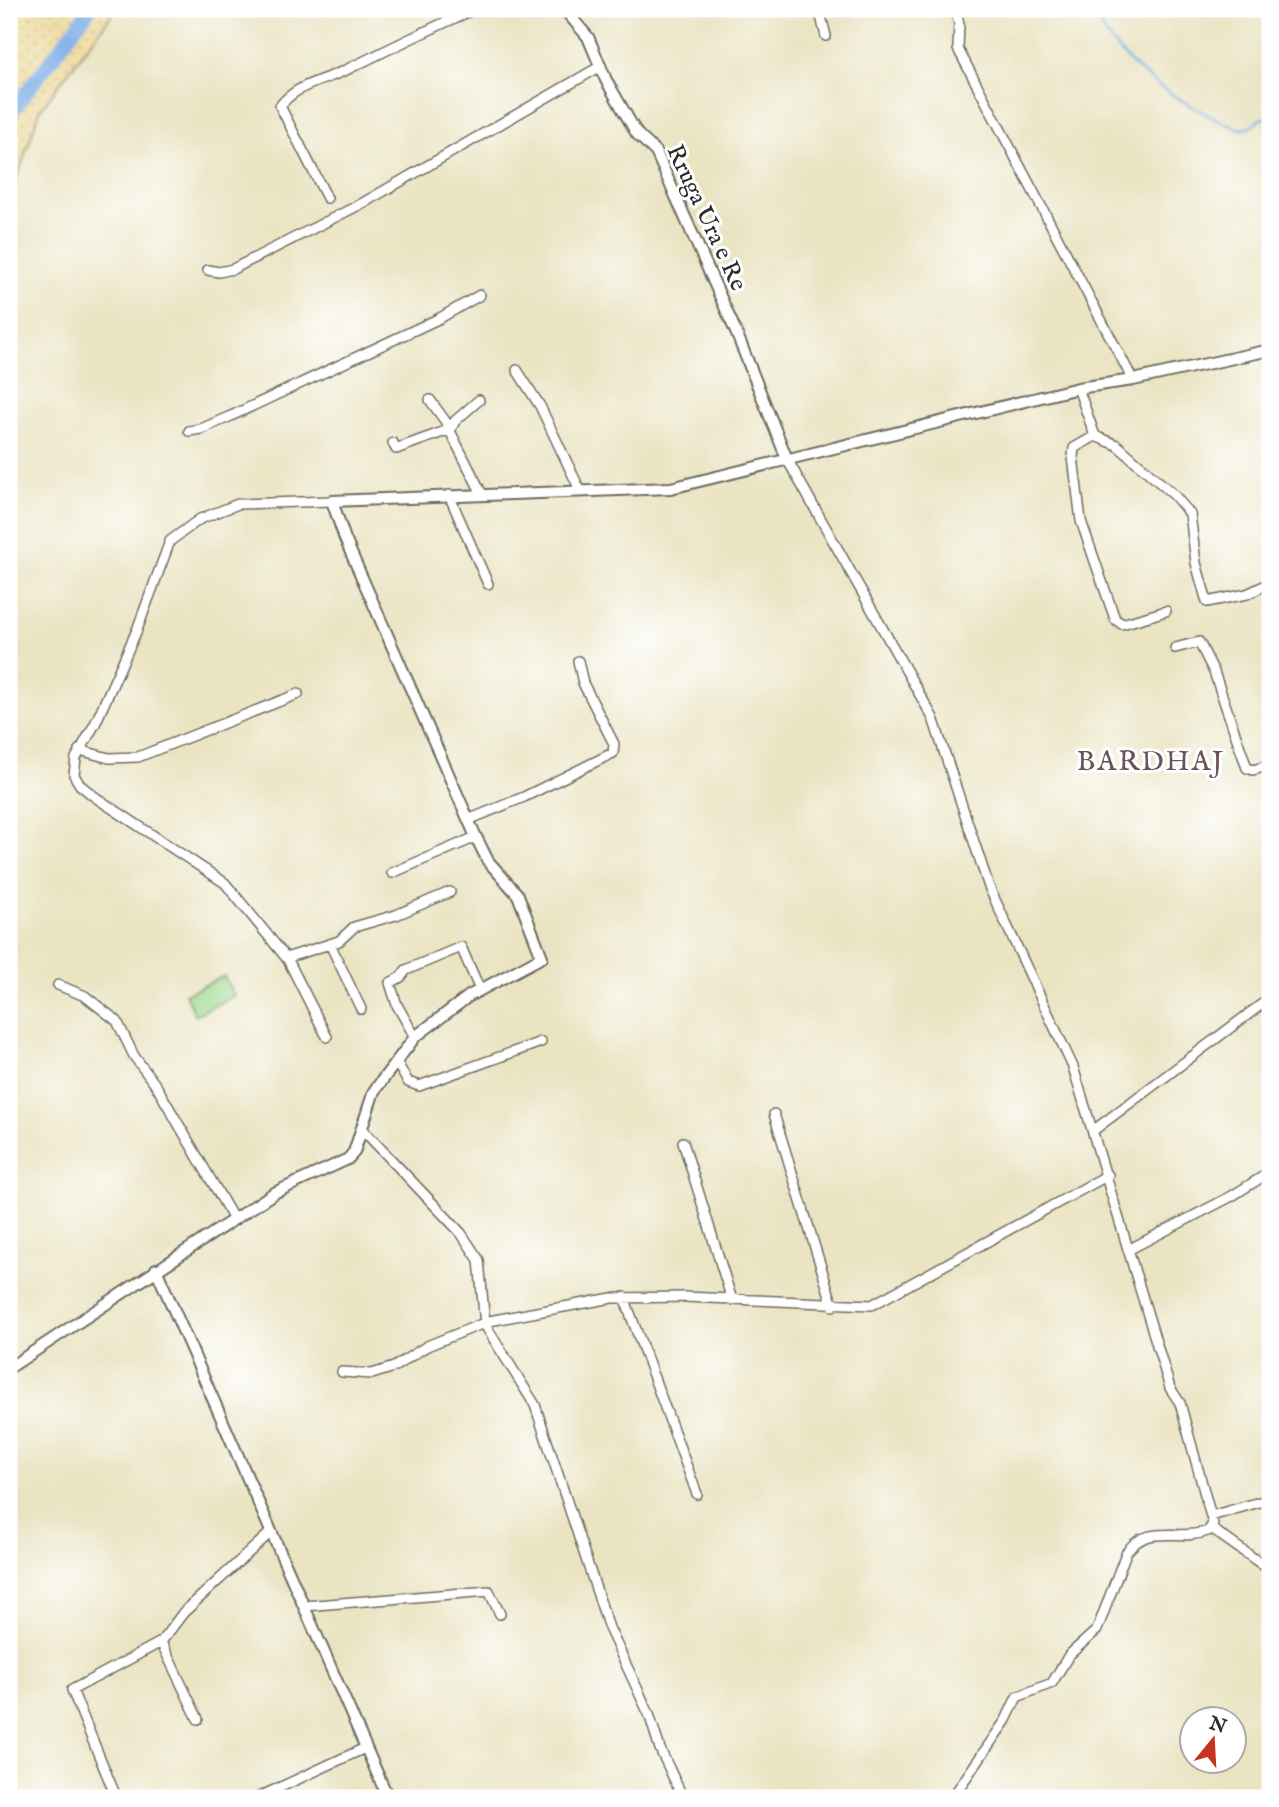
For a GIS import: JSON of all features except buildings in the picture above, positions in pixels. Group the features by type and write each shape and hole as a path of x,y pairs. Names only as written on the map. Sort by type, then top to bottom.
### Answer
{"street":[{"path":"327,198 280,106 313,82 345,70 376,53 475,9"},
{"name":"Rruga Ura e Re","path":"564,9 589,37 601,66 637,134 656,152 736,332 788,458"},
{"path":"819,9 826,36"},
{"path":"955,9 959,23 958,49 1133,380"},
{"path":"208,270 219,272 233,269 363,203 601,66"},
{"path":"189,431 201,429 231,416 440,317 480,295"},
{"path":"327,1037 286,958 225,883 79,785 74,775 79,750 95,724 137,630 170,541 200,519 238,505 671,488 1078,388 1133,380 1270,350"},
{"path":"517,370 545,415 580,490"},
{"path":"1078,388 1095,436 1117,445 1174,495 1190,514 1196,563 1207,602 1247,594 1270,583"},
{"path":"430,400 451,429 482,494"},
{"path":"393,443 396,449 451,429 479,400"},
{"path":"1095,436 1074,448 1073,457 1081,522 1115,619 1122,624 1166,611"},
{"path":"788,458 933,718 989,887 1073,1067 1108,1175 1170,1388 1180,1403 1211,1516 1212,1529"},
{"path":"449,495 488,584"},
{"path":"9,1368 233,1218 274,1193 341,1164 354,1152 374,1091 415,1037 435,1019 542,955 517,895 488,860 468,820 345,539 332,500"},
{"path":"1175,648 1199,642 1214,672 1247,768 1253,770 1270,765"},
{"path":"468,820 535,792 614,753 614,744 583,683 578,661"},
{"path":"79,750 109,758 138,757 298,694"},
{"path":"392,873 476,837"},
{"path":"286,958 339,941 354,927 396,915 450,892"},
{"path":"330,944 361,1009"},
{"path":"415,1037 397,1005 390,983 401,977 406,970 461,947 480,990"},
{"path":"58,985 85,996 117,1021 134,1056 157,1087 233,1218"},
{"path":"1094,1130 1270,998"},
{"path":"397,1063 408,1082 419,1086 541,1042"},
{"path":"774,1114 833,1306"},
{"path":"362,1129 472,1246 479,1260 485,1325 535,1405 608,1628 649,1714 660,1749 683,1798"},
{"path":"683,1142 732,1300"},
{"path":"1128,1250 1232,1196 1270,1172"},
{"path":"342,1372 372,1374 394,1367 427,1346 485,1325 489,1321 517,1313 624,1297 833,1306 872,1305 1108,1175"},
{"path":"156,1269 388,1798"},
{"path":"624,1297 697,1494"},
{"path":"1211,1516 1270,1499"},
{"path":"1212,1529 1270,1570"},
{"path":"952,1798 1006,1720 1017,1697 1052,1684 1069,1655 1097,1630 1123,1560 1133,1542 1151,1535 1192,1536 1212,1529"},
{"path":"114,1792 72,1690 161,1642 183,1613 271,1532"},
{"path":"304,1606 489,1591 500,1614"},
{"path":"161,1642 198,1719"},
{"path":"257,1798 365,1748"}],"sand":[{"path":"9,9 116,9 40,110 9,202"}],"green space":[{"path":"224,976 234,996 195,1015 185,994"}],"waterway":[{"path":"9,115 90,9"},
{"path":"1092,9 1117,49 1134,66 1173,95 1236,128 1247,129 1262,118 1270,120"}],"district":[{"name":"BARDHAJ","path":"1151,762"}]}
